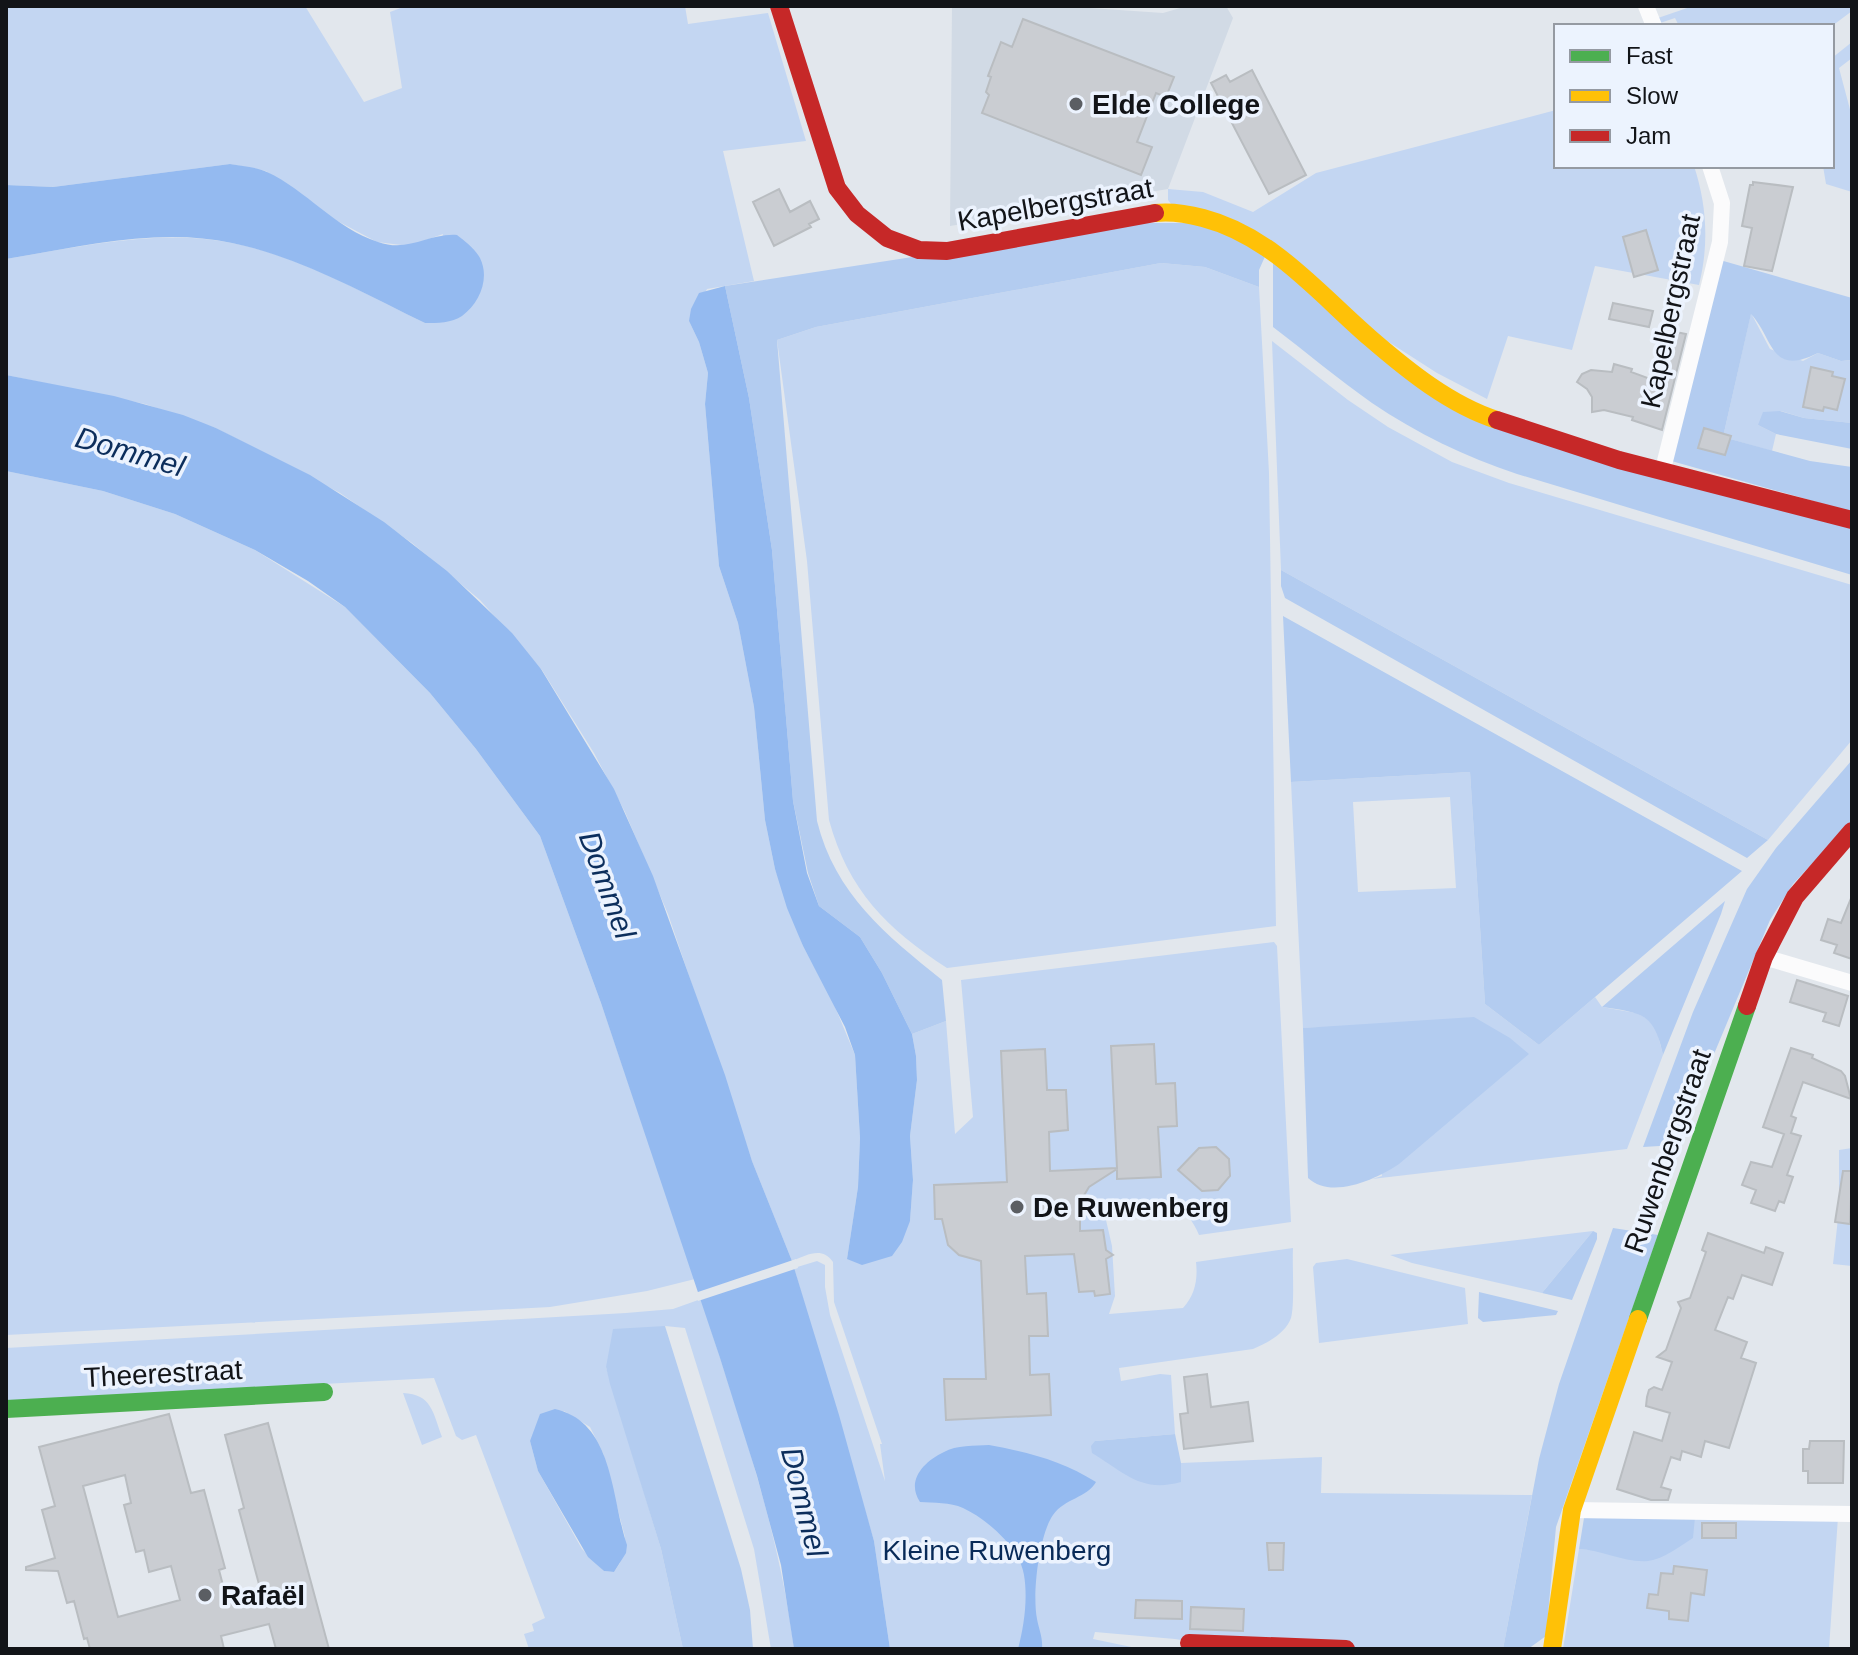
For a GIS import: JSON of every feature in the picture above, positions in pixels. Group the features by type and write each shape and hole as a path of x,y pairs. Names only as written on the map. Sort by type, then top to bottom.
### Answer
{"street":[{"name":"Kapelbergstraat","path":"779,6 837,188 857,214 887,238 919,250 947,251 1163,212 1187,214 1229,225 1273,250 1421,380 1487,417 1619,460 1852,520"},
{"name":"Kapelbergstraat","path":"1663,469 1720,242 1722,203 1711,168"},
{"name":"Ruwenbergstraat","path":"1552,1649 1572,1510 1764,957 1795,897 1852,831"},
{"path":"1764,957 1852,983"},
{"name":"Theerestraat","path":"6,1409 324,1392"},
{"path":"1572,1510 1852,1514"},
{"path":"1189,1643 1346,1649"}],"shaded area":[{"name":"Elde College","path":"952,6 1061,6 1163,13 1187,6 1226,6 1233,18 1168,189 950,226"},
{"path":"1132,223 1209,223 1267,252 1259,270 1259,287 1205,267 1161,263 816,327 777,340 817,821 825,847 850,892 883,929 942,980 946,1021 912,1034 860,937 819,906 808,873 793,801 772,550 749,398 725,286"},
{"path":"1273,256 1444,402 1852,526 1852,575 1517,474 1424,434 1372,403 1273,327"},
{"path":"1720,260 1852,298 1851,360 1841,361 1818,353 1791,361 1782,358 1751,314 1723,437 1810,461 1852,467 1852,512 1668,460"},
{"path":"1780,411 1804,418 1852,423 1852,449 1776,434 1758,425 1763,412"},
{"path":"1281,570 1768,840 1747,858 1285,598"},
{"path":"1283,616 1742,871 1539,1045 1485,1004 1470,772 1291,782"},
{"path":"1852,760 1852,821 1793,884 1770,920 1676,1145 1643,1147 1693,1012 1747,889 1776,848"},
{"path":"1725,901 1663,1055 1655,1030 1644,1017 1602,1007"},
{"path":"1474,1017 1510,1038 1529,1054 1390,1170 1367,1181 1341,1187 1318,1184 1308,1178 1303,1028"},
{"path":"1613,1228 1658,1235 1556,1527 1546,1636 1528,1649 1503,1649 1539,1459 1559,1384"},
{"path":"1593,1231 1597,1233 1597,1239 1572,1300 1542,1293"},
{"path":"1479,1292 1558,1311 1556,1315 1483,1322 1478,1318"},
{"path":"665,1326 741,1569 750,1610 753,1649 683,1649 661,1549 610,1384 606,1367 613,1329"},
{"path":"1175,1434 1181,1482 1167,1485 1144,1483 1092,1453 1091,1446 1095,1441"},
{"path":"1695,1517 1693,1538 1654,1560 1631,1560 1579,1549 1584,1518"}],"green space":[{"name":"Kleine Ruwenberg","path":"6,6 305,6 364,102 402,88 390,12 406,6 685,6 688,24 768,13 806,141 723,151 754,281 707,289 689,321 708,373 705,404 719,566 738,623 754,707 765,820 775,869 803,946 833,1002 855,1055 860,1138 858,1187 847,1259 910,1221 913,1180 910,1136 917,1080 912,1034 946,1021 955,1134 973,1117 961,980 1274,942 1277,946 1291,1222 1199,1235 1192,1221 1171,1206 1146,1202 1103,1207 1112,1246 1115,1296 1109,1314 1183,1308 1195,1286 1196,1262 1293,1248 1291,1318 1280,1333 1253,1349 1119,1368 1121,1381 1171,1375 1175,1434 1095,1441 1180,1482 1181,1463 1322,1457 1321,1493 1532,1495 1503,1649 1217,1646 1095,1632 1093,1639 1141,1649 890,1649 874,1541 794,1268 817,1261 825,1265 830,1315 885,1481 882,1444 834,1302 833,1262 819,1253 792,1261 752,1161 668,914 625,812 594,753 542,670 480,600 412,543 340,493 216,428 145,404 6,375 6,259 147,238 176,237 232,243 307,266 425,323 443,234 409,246 377,242 328,216 266,171 230,164 53,187 6,185"},
{"path":"1693,6 1852,6 1852,11 1834,24 1678,24 1675,18 1660,23 1658,18"},
{"path":"1852,42 1852,58 1839,68 1852,117 1852,192 1826,184 1823,168 1834,168 1834,56"},
{"path":"1554,111 1554,168 1695,168 1702,195 1705,225 1699,285 1595,266 1572,350 1508,336 1487,399 1437,373 1367,328 1295,261 1175,209 1168,200 1168,189 1203,192 1253,212 1316,173"},
{"path":"1161,263 1205,267 1259,287 1269,473 1276,926 947,968 906,938 873,906 847,867 829,820 807,561 777,340 816,327"},
{"path":"1751,313 1770,349 1803,361 1818,353 1841,361 1852,360 1852,423 1804,418 1781,411 1758,425 1776,434 1772,451 1723,437"},
{"path":"1272,341 1388,427 1452,462 1509,483 1852,585 1852,740 1768,840 1281,570"},
{"path":"6,471 103,491 175,514 255,550 345,607 430,693 540,836 601,1003 695,1279 647,1291 550,1307 6,1335"},
{"path":"1470,772 1485,1004 1539,1045 1595,997 1602,1007 1636,1013 1656,1028 1663,1055 1627,1149 1372,1179 1382,1176 1362,1026 1303,1028 1291,782","holes":["1450,797 1456,888 1358,892 1353,802"]},
{"path":"1852,1148 1852,1266 1833,1264 1839,1209 1839,1150"},
{"path":"1593,1231 1542,1293 1412,1263 1390,1255"},
{"path":"1347,1259 1465,1288 1468,1324 1319,1343 1313,1267 1316,1263"},
{"path":"701,1299 768,1516 794,1649 771,1649 754,1549 685,1328 665,1326 606,1367 661,1549 683,1649 529,1649 524,1634 534,1631 532,1624 545,1618 476,1435 462,1440 456,1436 434,1378 6,1401 6,1348 673,1309","holes":["564,1411 590,1427 603,1453 625,1537 620,1563 614,1572 604,1571 582,1549 538,1471 530,1441"]},
{"path":"403,1393 426,1401 442,1437 422,1445"},
{"path":"1695,1517 1838,1517 1829,1649 1563,1649 1579,1549 1628,1559"}],"water":[{"path":"230,164 267,172 348,228 378,242 399,245 457,235 480,258 484,274 482,290 468,311 458,318 425,323 331,277 282,257 232,243 176,237 147,238 90,244 6,259 6,185 53,187"},
{"path":"725,286 749,398 772,550 793,801 807,873 819,906 860,937 882,973 912,1034 916,1056 917,1080 910,1136 913,1180 910,1221 902,1242 892,1256 862,1265 847,1259 858,1187 860,1138 855,1055 845,1027 803,946 775,869 765,820 754,707 738,623 719,566 705,404 708,373 689,321 699,293"},
{"name":"Dommel","path":"6,375 114,396 183,415 310,475 384,522 447,571 512,633 541,669 614,789 653,876 725,1075 752,1161 792,1261 874,1541 890,1649 794,1649 781,1565 757,1476 601,1003 540,836 430,693 345,607 308,581 255,550 175,514 103,491 6,471"},
{"path":"555,1409 574,1417 589,1429 607,1464 627,1545 626,1553 614,1572 604,1571 588,1557 538,1471 530,1441 540,1414"},
{"path":"989,1445 1045,1458 1096,1482 1087,1492 1058,1509 1044,1536 1035,1595 1042,1649 1018,1649 1025,1612 1025,1584 1021,1565 1009,1545 992,1527 963,1508 920,1502 916,1494 919,1473 936,1456 954,1448"}],"pier":[{"path":"796,1259 798,1268 698,1301 695,1293"}],"building":[{"path":"1023,19 1174,77 1166,97 1156,93 1137,142 1152,147 1141,175 982,113 989,95 986,92 991,77 988,76 1001,42 1012,47"},
{"path":"1252,70 1306,175 1269,194 1211,83 1226,75 1230,82"},
{"path":"1753,182 1793,187 1772,271 1744,266 1752,228 1742,226"},
{"path":"779,189 790,212 810,201 819,219 809,224 811,227 774,246 753,202"},
{"path":"1646,230 1658,270 1634,277 1623,237"},
{"path":"1613,303 1653,311 1649,327 1609,319"},
{"path":"1671,331 1686,334 1662,430 1632,420 1633,417 1604,410 1592,412 1592,397 1577,382 1582,374 1591,370 1612,372 1614,364 1661,383"},
{"path":"1811,367 1833,372 1832,376 1845,379 1837,410 1803,407"},
{"path":"1704,428 1731,436 1725,455 1698,448"},
{"path":"1852,896 1852,959 1834,953 1837,945 1821,940 1828,919 1841,923"},
{"path":"1797,980 1848,996 1839,1026 1823,1021 1826,1013 1790,1002"},
{"path":"1154,1044 1156,1084 1175,1083 1177,1126 1158,1127 1161,1177 1117,1179 1117,1169 1089,1187 1080,1202 1080,1231 1103,1230 1106,1250 1113,1255 1106,1259 1110,1294 1095,1296 1094,1291 1079,1292 1074,1254 1025,1256 1027,1294 1046,1293 1048,1336 1029,1336 1030,1375 1049,1374 1051,1415 946,1420 944,1379 986,1379 981,1261 959,1255 948,1245 942,1219 935,1219 934,1185 1007,1182 1001,1051 1045,1049 1047,1090 1066,1090 1068,1130 1049,1132 1050,1171 1117,1168 1111,1046"},
{"path":"1791,1048 1813,1055 1812,1058 1841,1071 1851,1099 1803,1082 1791,1116 1796,1118 1791,1133 1801,1136 1787,1175 1793,1177 1784,1203 1779,1201 1775,1211 1751,1203 1756,1190 1742,1185 1751,1162 1772,1167 1784,1134 1763,1127"},
{"path":"1216,1147 1229,1159 1230,1176 1218,1190 1202,1191 1178,1170 1199,1148"},
{"path":"1843,1171 1852,1171 1850,1224 1835,1222"},
{"path":"1708,1233 1764,1253 1766,1247 1783,1253 1772,1285 1742,1275 1733,1299 1728,1297 1715,1330 1747,1342 1741,1358 1756,1363 1729,1448 1705,1441 1701,1457 1682,1451 1680,1460 1671,1457 1661,1487 1671,1490 1668,1500 1651,1500 1617,1489 1634,1432 1662,1441 1670,1413 1646,1406 1647,1397 1654,1387 1662,1390 1672,1362 1657,1357 1666,1350 1681,1308 1678,1302 1690,1298 1706,1252 1702,1250"},
{"path":"1207,1374 1211,1407 1248,1402 1253,1441 1184,1449 1180,1414 1188,1413 1184,1377"},
{"path":"169,1414 191,1493 204,1490 225,1568 219,1570 226,1597 260,1588 239,1510 244,1508 225,1435 268,1423 329,1649 276,1649 269,1624 221,1636 224,1649 90,1649 87,1638 84,1639 74,1601 67,1603 58,1571 26,1570 26,1567 55,1558 42,1510 55,1506 39,1447","holes":["125,1475 131,1503 124,1505 136,1552 144,1550 149,1572 171,1566 180,1600 118,1617 83,1486"]},
{"path":"1810,1441 1844,1441 1843,1483 1808,1483 1808,1471 1803,1471 1803,1449 1809,1449"},
{"path":"1702,1523 1736,1523 1736,1538 1702,1538"},
{"path":"1267,1543 1284,1543 1283,1570 1269,1570"},
{"path":"1674,1566 1707,1570 1704,1595 1691,1593 1688,1621 1669,1619 1669,1611 1647,1608 1649,1594 1658,1595 1661,1573 1673,1574"},
{"path":"1136,1600 1182,1601 1182,1619 1135,1618"},
{"path":"1191,1607 1244,1609 1243,1631 1190,1629"}],"traffic: fast":[{"path":"1638,1319 1747,1006"},
{"path":"6,1409 324,1392"}],"traffic: slow":[{"path":"1155,213 1179,213 1203,218 1251,238 1293,268 1414,374 1446,396 1497,420"},
{"path":"1552,1649 1572,1510 1638,1319"}],"traffic: jam":[{"path":"779,6 837,188 857,214 887,238 919,250 947,251 1155,213"},
{"path":"1497,420 1619,460 1852,520"},
{"path":"1747,1006 1764,957 1795,897 1852,831"},
{"path":"1189,1643 1346,1649"}],"place":[{"name":"Elde College","path":"1076,104"},
{"name":"De Ruwenberg","path":"1017,1207"},
{"name":"Rafaël","path":"205,1595"}]}
